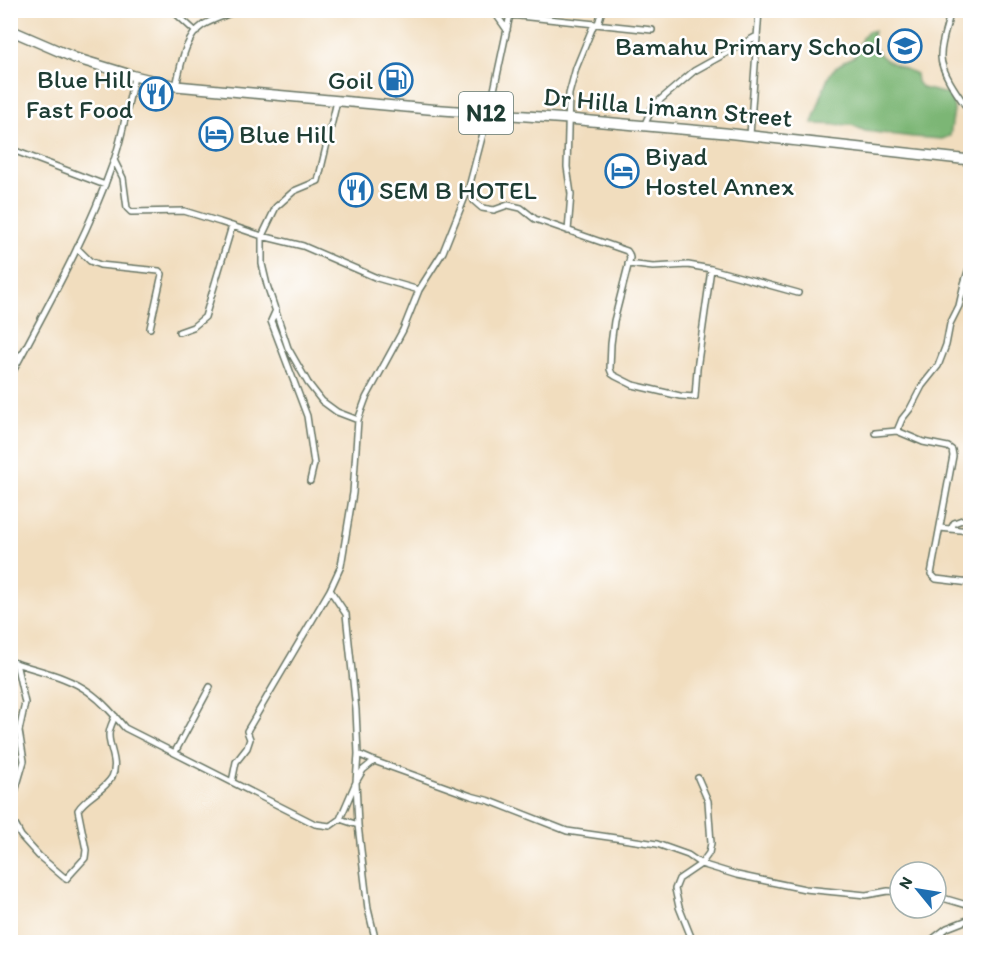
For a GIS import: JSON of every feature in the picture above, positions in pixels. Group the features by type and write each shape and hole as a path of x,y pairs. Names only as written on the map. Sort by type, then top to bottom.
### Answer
{"highway":[{"name":"Dr Hilla Limann Street","path":"10,30 75,58 176,86 428,110 568,119 750,135 970,160"}],"street":[{"path":"172,10 196,32"},
{"path":"176,86 183,57 196,32 222,14 238,10"},
{"path":"493,10 507,30"},
{"path":"568,231 571,194 567,167 569,94 576,68 602,10"},
{"path":"750,135 759,10"},
{"path":"951,10 940,59 959,97 970,112"},
{"path":"232,782 236,762 247,748 250,739 247,731 330,590 341,566 353,494 358,420 366,398 403,330 419,290 443,252 469,187 493,95 510,13 652,30"},
{"path":"644,126 653,106 694,71 757,36"},
{"path":"10,376 77,248 105,185 114,160 134,76"},
{"path":"337,101 318,181 294,191 276,207 262,236 262,264 288,348 308,383 322,401 337,412 358,420"},
{"path":"10,149 105,185"},
{"path":"114,160 123,178 127,208 131,212 183,211 262,236 303,246 377,278 419,290"},
{"path":"469,187 474,201 482,208 494,210 508,205 521,208 535,219 627,251 630,258 614,321 610,369 612,374 633,385 680,396 695,397 711,269"},
{"path":"179,332 193,327 205,316 232,226"},
{"path":"77,248 90,261 100,265 159,271 162,274 150,328"},
{"path":"628,264 653,267 688,265 798,293"},
{"path":"897,431 902,418 910,409 922,386 938,366 970,266"},
{"path":"963,293 970,283"},
{"path":"276,310 271,321 307,416 314,464 310,481"},
{"path":"10,361 22,354"},
{"path":"875,433 897,431 922,442 948,447 952,450 953,456 931,574 936,579 970,583"},
{"path":"951,529 954,523 970,517"},
{"path":"940,528 970,531"},
{"path":"330,590 346,614 356,710 358,825 368,909 376,942"},
{"path":"14,662 60,677 88,691 125,728 315,824 330,826 340,819 363,770 374,762"},
{"path":"14,662 26,703 19,731 24,761 14,795 14,823 21,836 39,856 66,879 85,858 86,850 78,810 82,803 105,785 114,769 115,759 109,735 115,716"},
{"path":"175,752 210,687"},
{"path":"358,754 374,762 490,801 567,831 657,844 688,855 701,864 737,875 806,889 866,895 888,891"},
{"path":"692,942 675,889 679,879 701,864 709,853 711,843 708,801 698,778"},
{"path":"340,819 358,825"},
{"path":"948,900 970,906"},
{"path":"929,942 947,928 970,919"}],"green space":[{"path":"868,31 874,31 872,42 876,50 885,59 916,74 917,82 922,88 952,95 954,110 950,136 942,139 913,137 865,131 852,125 813,124 829,76 838,66 855,56 862,38"}],"place":[{"name":"Bamahu Primary School","path":"905,46"},
{"name":"Goil","path":"396,80"},
{"name":"Blue Hill Fast Food","path":"156,94"},
{"name":"Blue Hill","path":"216,134"},
{"name":"Biyad Hostel Annex","path":"622,171"},
{"name":"SEM B HOTEL","path":"356,190"}]}
